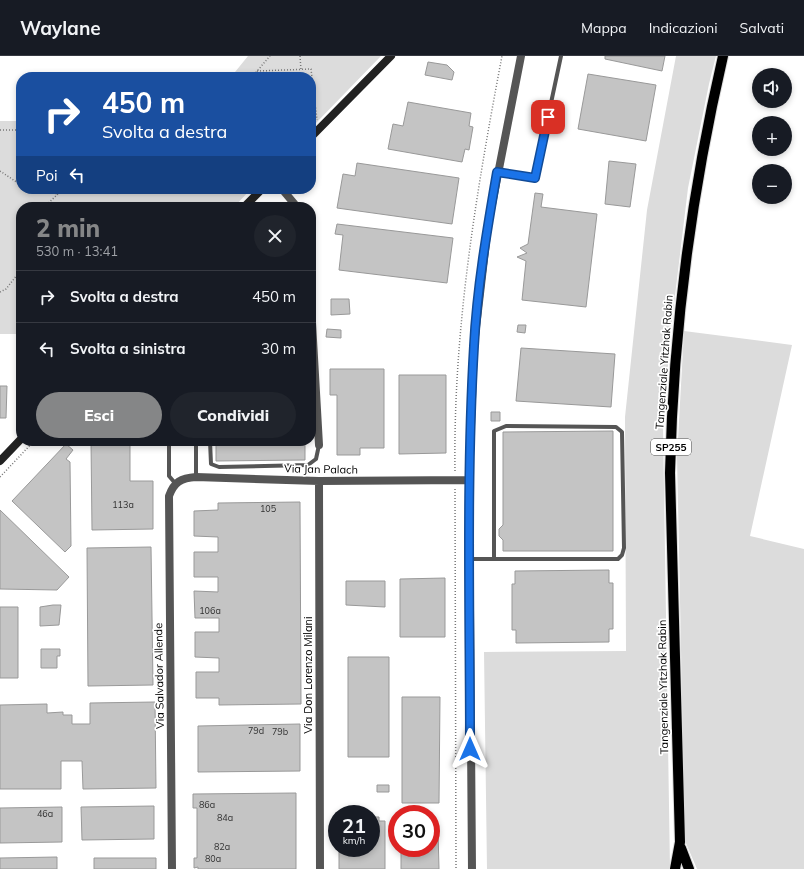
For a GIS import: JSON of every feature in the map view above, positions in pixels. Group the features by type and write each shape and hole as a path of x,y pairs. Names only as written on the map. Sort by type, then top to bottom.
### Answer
{"main road":[{"path":"316,131 391,56"},
{"name":"Tangenziale Yitzhak Rabin","path":"675,869 680,842 670,473 671,426 677,334 688,234 701,155 723,56"},
{"path":"249,202 257,194"},
{"path":"0,461 16,444"},
{"name":"Tangenziale Yitzhak Rabin","path":"680,842 689,869"}],"street":[{"path":"471,866 469,480 474,345 488,225 497,172 521,56"},
{"path":"286,194 293,202"},
{"path":"316,392 319,445"},
{"name":"Via Jan Palach","path":"175,484 185,478 196,477 319,481 469,480"},
{"name":"Via Don Lorenzo Milani","path":"319,481 320,869"},
{"name":"Via Salvador Allende","path":"172,869 169,496 175,484"}],"lane":[{"path":"497,172 535,178 561,56"},
{"path":"469,559 494,559 618,559 622,555 624,548 622,432 620,430 616,427 506,426 494,431 494,559"},
{"path":"210,446 211,464 219,467 308,465 316,459 319,445"},
{"path":"169,446 169,476 175,484"},
{"path":"196,446 196,477"}],"path":[{"path":"257,71 270,56"},
{"path":"300,56 301,70"},
{"path":"257,71 311,69 311,72"},
{"path":"316,112 318,129"},
{"path":"0,130 16,130"},
{"path":"0,171 16,182"},
{"path":"49,202 58,194"},
{"path":"0,292 10,284 16,276"},
{"path":"0,477 29,446"}],"shaded area":[{"path":"248,56 381,56 316,123 316,72 235,72"},
{"path":"676,56 716,56 688,188 671,329 663,425 670,869 487,869 484,652 626,651 625,417 647,210"},
{"path":"0,121 16,121 16,194 246,194 239,202 16,202 16,334 0,334"},
{"path":"684,331 792,345 750,536 804,549 804,869 697,869 685,841 677,457"}],"building":[{"path":"605,56 665,56 662,71 605,59"},
{"path":"428,62 447,65 454,72 452,80 425,75"},
{"path":"588,74 656,85 646,141 578,129"},
{"path":"408,102 471,113 469,126 473,127 469,150 465,149 462,162 388,149 393,124 403,126"},
{"path":"609,161 636,164 630,207 605,204"},
{"path":"357,163 459,178 452,224 337,208 343,174 355,176"},
{"path":"535,193 543,194 541,207 597,214 586,307 522,300 526,261 517,257 527,253 520,248 528,244"},
{"path":"337,224 453,238 447,283 339,270 343,235 335,234"},
{"path":"331,299 349,299 350,314 331,315"},
{"path":"518,325 526,325 525,333 517,332"},
{"path":"327,329 341,330 341,338 326,337"},
{"path":"521,348 615,354 611,407 516,401"},
{"path":"330,369 384,369 384,448 360,448 360,455 337,455 337,395 330,395"},
{"path":"399,375 446,375 446,453 399,454"},
{"path":"0,386 7,386 6,418 0,418"},
{"path":"491,412 500,412 500,421 491,421"},
{"path":"613,431 613,551 503,551 503,540 499,536 499,529 503,525 503,432"},
{"path":"64,446 68,446 73,450 66,459 70,462 71,546 65,552 12,501"},
{"path":"91,446 130,446 130,481 153,481 153,529 92,530"},
{"path":"216,446 305,446 305,460 216,461"},
{"path":"300,502 301,704 219,705 219,698 196,698 196,672 219,672 219,658 195,657 195,632 219,632 219,618 195,618 194,591 218,592 218,577 194,577 194,552 218,552 218,537 194,536 194,511 218,510 218,503"},
{"path":"0,510 69,577 57,590 0,589"},
{"path":"151,547 153,685 88,686 87,548"},
{"path":"609,570 609,583 613,583 613,629 609,629 609,642 516,643 516,630 512,630 512,584 515,584 515,571"},
{"path":"445,578 445,637 400,637 400,579"},
{"path":"346,581 385,581 385,607 346,605"},
{"path":"61,605 59,625 40,626 40,607"},
{"path":"0,607 18,607 18,678 0,678"},
{"path":"41,649 60,649 60,656 57,656 57,668 41,668"},
{"path":"348,657 389,657 389,757 348,757"},
{"path":"402,697 440,697 439,803 402,803"},
{"path":"155,702 156,788 83,789 82,761 61,761 61,789 0,789 0,705 47,704 47,713 63,712 63,715 72,715 72,724 90,724 90,703"},
{"path":"300,724 300,771 198,772 198,726"},
{"path":"377,785 389,785 389,792 377,792"},
{"path":"296,793 296,869 194,868 194,858 197,858 197,808 193,808 193,794"},
{"path":"154,806 154,839 82,840 81,807"},
{"path":"62,807 62,842 0,843 0,808"},
{"path":"380,821 385,821 385,869 339,869 339,857 380,857"},
{"path":"57,857 57,869 0,869 0,858"},
{"path":"401,857 439,857 439,869 401,869"},
{"path":"94,858 156,858 156,869 94,869"}],"route":[{"path":"470,749 469,480 474,345 488,225 497,172 535,178 548,117"}]}
